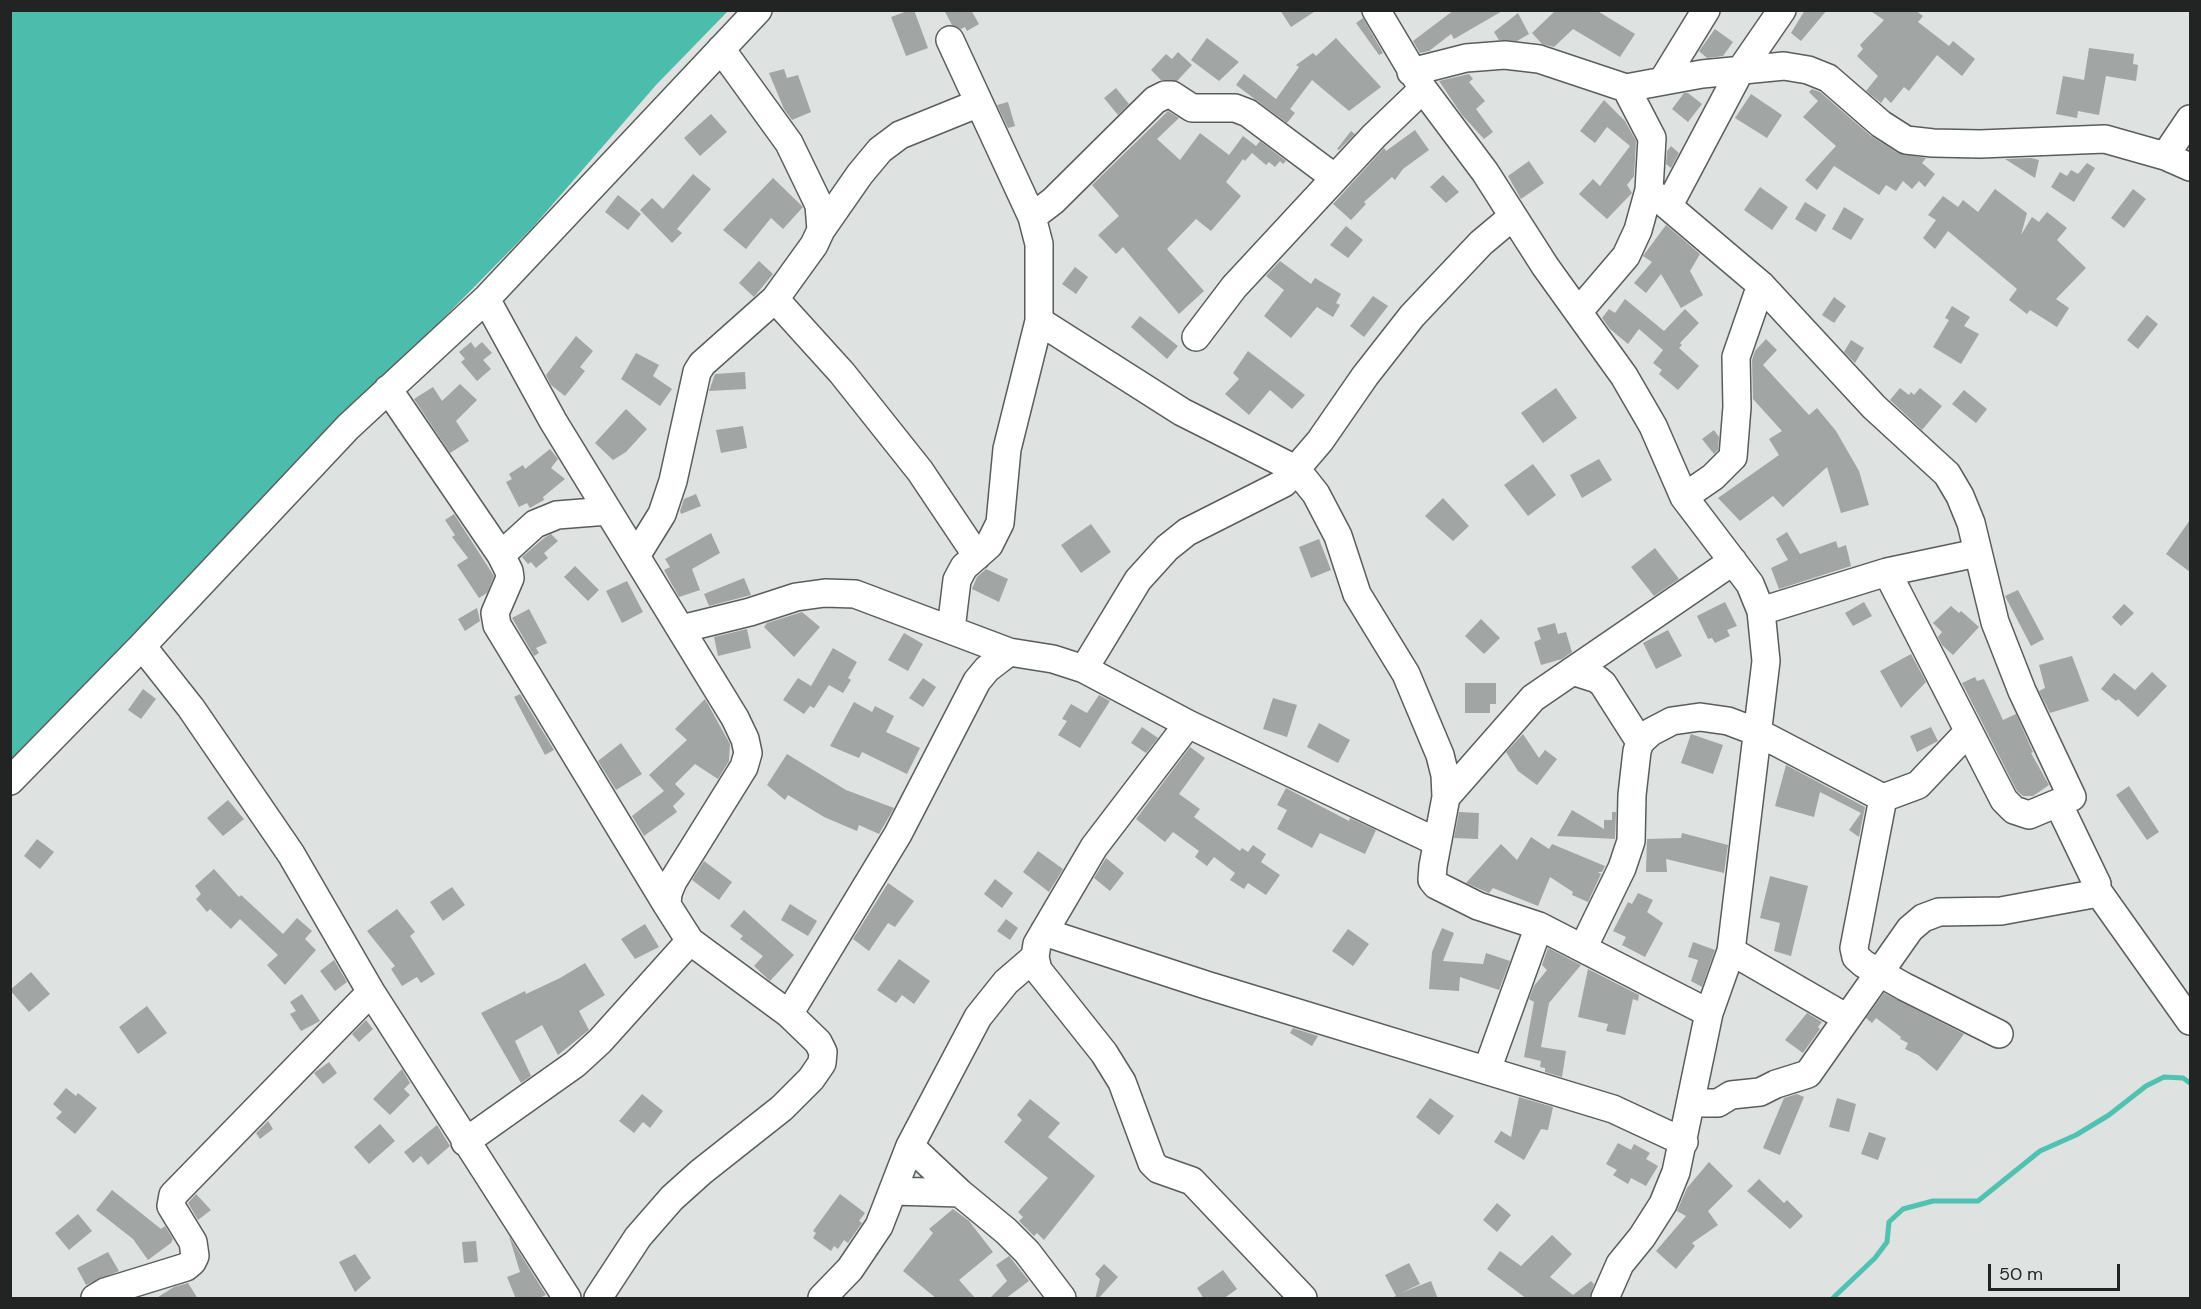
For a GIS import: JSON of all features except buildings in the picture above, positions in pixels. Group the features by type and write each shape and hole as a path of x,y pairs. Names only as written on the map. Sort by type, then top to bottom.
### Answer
{"street":[{"path":"10,781 142,646 348,427 486,299 758,10"},
{"path":"1377,10 1417,80 1485,172 1512,217 1623,376 1653,426 1684,497 1750,584 1761,610 1766,661 1731,951 1709,1013 1684,1142 1664,1204 1620,1264 1605,1299"},
{"path":"1663,80 1706,10"},
{"path":"1579,311 1626,256 1638,230 1782,10"},
{"path":"950,40 1032,218 1039,244 1039,321 1007,449 1000,524 989,544 964,567 957,580 951,629"},
{"path":"721,49 789,143 819,205 821,230"},
{"path":"1196,337 1234,287 1335,178 1417,80 1466,58 1505,55 1539,59 1626,88 1663,80 1784,66 1808,70 1828,78 1881,124 1906,140 1980,144 2105,139 2165,156 2190,167"},
{"path":"1626,88 1652,138 1659,198 1761,285 1874,406 1947,474 1960,496 1971,523 1995,622 2018,681 2072,797 2029,814 2014,810 2004,800 1887,572"},
{"path":"1032,218 1053,201 1149,106 1164,95 1172,95 1192,108 1235,108 1248,113 1335,178"},
{"path":"636,556 666,503 697,372 702,363 774,299 814,245 821,230 860,174 880,150 900,135 979,103"},
{"path":"2165,156 2190,119"},
{"path":"1083,669 1138,580 1167,548 1187,532 1276,488 1297,470 1412,316 1481,243 1512,217"},
{"path":"1684,497 1728,464 1736,450 1736,357 1761,285"},
{"path":"486,299 553,421 735,718 748,753 744,766 673,881 668,893 667,904"},
{"path":"774,299 842,373 920,471 977,556"},
{"path":"1039,321 1182,412 1297,470 1316,494 1328,514 1357,594 1406,674 1440,755 1445,775 1446,797 1432,876 1436,885 1478,906 1539,926 1709,1013"},
{"path":"388,389 501,555 510,578 495,614 497,625 690,941 789,1014 818,1042 823,1052 822,1063 811,1079 782,1108 672,1198 638,1237 598,1299"},
{"path":"501,555 535,524 557,515 608,512"},
{"path":"1761,610 1887,572 1977,553"},
{"path":"1446,797 1533,698 1733,561"},
{"path":"681,629 750,612 796,597 825,593 855,594 1009,651 1053,659 1083,669 1188,724 1437,842"},
{"path":"142,646 191,708 291,854 371,992 567,1299"},
{"path":"789,1014 898,834 977,681 987,669 1009,651"},
{"path":"1572,671 1597,679 1603,684 1640,742"},
{"path":"1583,948 1622,868 1631,841 1632,795 1640,742 1651,732 1672,721 1700,717 1728,721 1757,732 1883,798 1918,785 1968,732"},
{"path":"1188,724 1094,847 1037,944 1035,957 1038,970 1104,1053 1122,1082 1152,1163 1158,1169 1192,1181 1303,1299"},
{"path":"1883,798 1854,948 1856,957 1864,964 1999,1034"},
{"path":"2058,803 2097,884 2097,890 2190,1021"},
{"path":"1692,1103 1718,1103 1731,1095 1760,1092 1776,1083 1808,1074 1910,929 1923,918 1940,912 2001,911 2093,894 2097,890"},
{"path":"1487,1070 1539,926"},
{"path":"1044,932 1206,985 1613,1109 1684,1142"},
{"path":"465,1142 575,1064 608,1033 690,941"},
{"path":"1731,951 1846,1018"},
{"path":"822,1299 850,1269 879,1226 895,1191 910,1146 978,1017 1006,982 1035,957"},
{"path":"96,1299 115,1289 186,1267 192,1262 195,1256 193,1242 171,1206 173,1195 371,992"},
{"path":"910,1146 1028,1252 1062,1299"},
{"path":"895,1191 960,1193"}],"green space":[{"path":"11,11 728,11 656,85 533,227 11,759"}],"waterway":[{"path":"1833,1298 1875,1258 1887,1242 1889,1222 1903,1209 1933,1201 1978,1201 2040,1151 2076,1135 2109,1115 2146,1086 2164,1077 2183,1078 2190,1083"}]}
